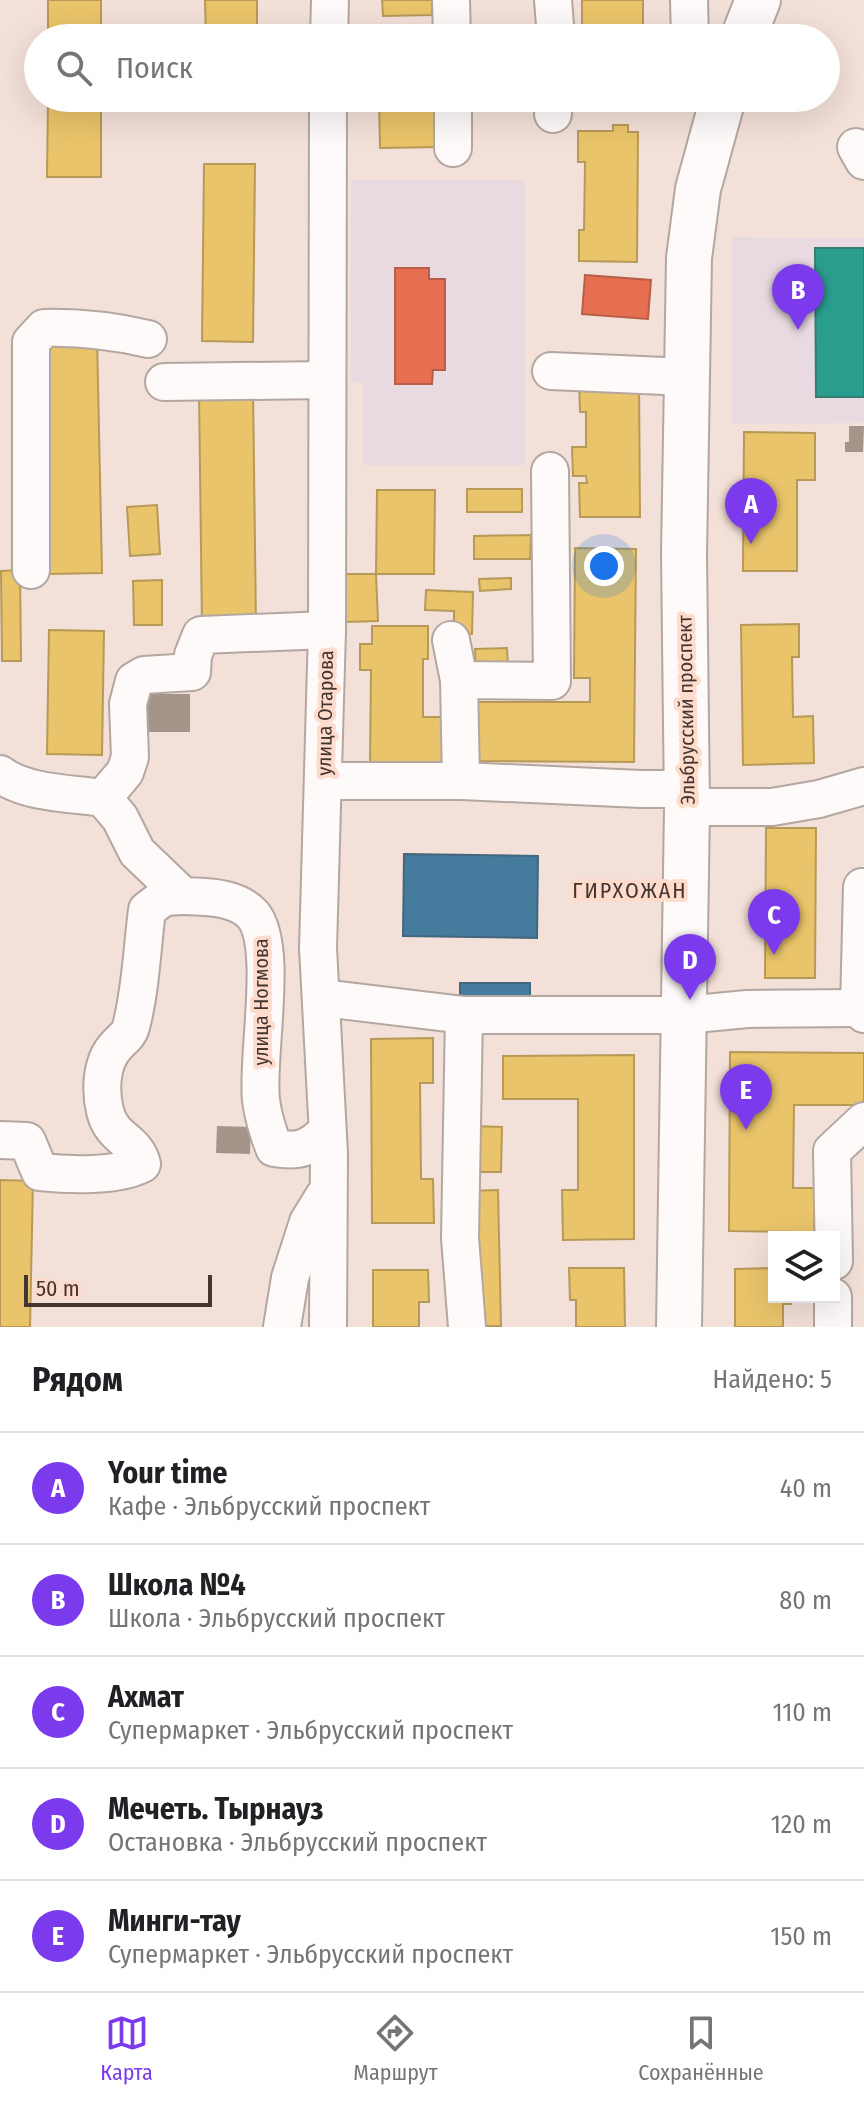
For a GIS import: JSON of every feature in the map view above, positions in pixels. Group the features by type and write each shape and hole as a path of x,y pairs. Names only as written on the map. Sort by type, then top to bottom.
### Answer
{"main road":[{"path":"749,24 758,0"},
{"name":"Эльбрусский проспект","path":"679,1327 685,1015 687,798 684,555 689,258 694,208 717,112"}],"street":[{"path":"329,24 330,0"},
{"path":"451,0 452,24"},
{"path":"553,0 555,24"},
{"path":"689,0 690,24"},
{"name":"улица Отарова","path":"328,112 327,630 318,948 323,998 327,1131 328,1327"},
{"path":"453,112 453,148"},
{"path":"31,570 31,342 44,328 71,327 111,330 148,339"},
{"path":"551,371 687,377"},
{"path":"164,382 326,380"},
{"path":"459,680 552,681 550,471"},
{"path":"103,798 125,772 130,757 128,704 134,681 144,675 192,672 193,655 201,635 327,630"},
{"path":"451,640 459,680 461,781"},
{"path":"0,774 10,781 35,788 103,798 120,818 137,852 183,896"},
{"path":"324,781 461,781 641,789 687,798 772,807 819,799 864,786"},
{"path":"323,998 464,1015 685,1015 747,1009 862,1011 862,887"},
{"path":"0,1140 27,1141 40,1172 60,1174 130,1170 142,1164 139,1152 110,1127 104,1108 102,1079 113,1049 130,1032 137,1001 147,910 164,897 183,896"},
{"name":"улица Ногмова","path":"183,896 234,902 252,914 261,929 264,989 260,1097 265,1125 274,1148 296,1151 314,1143 327,1131"},
{"path":"464,1015 460,1238 467,1327"},
{"path":"833,1231 832,1151 864,1121"},
{"path":"282,1327 290,1278 308,1222 328,1188"},
{"path":"833,1303 833,1327"}],"shaded area":[{"path":"351,180 525,180 525,465 363,465 363,383 351,382"},
{"path":"732,237 864,238 864,423 732,424"}],"building: Жильё":[{"path":"48,0 101,0 101,24 48,24"},
{"path":"205,0 257,0 257,24 206,24"},
{"path":"382,0 432,0 432,15 383,16"},
{"path":"582,0 643,0 643,24 582,24"},
{"path":"48,112 101,112 101,177 47,177"},
{"path":"379,112 438,112 439,147 380,148"},
{"path":"613,125 628,125 628,132 638,132 637,262 579,261 579,230 584,230 585,162 578,162 578,131 613,131"},
{"path":"204,164 255,164 253,342 202,341"},
{"path":"97,336 102,573 47,574 42,337"},
{"path":"639,381 640,517 580,517 579,483 587,483 586,476 573,476 572,447 586,447 586,412 580,412 579,382"},
{"path":"253,388 256,626 202,627 199,389"},
{"path":"744,432 815,433 815,480 797,480 797,571 743,571"},
{"path":"467,489 522,489 522,512 467,512"},
{"path":"377,490 435,490 434,574 376,574"},
{"path":"157,505 160,554 130,556 127,507"},
{"path":"531,535 530,559 474,559 474,536"},
{"path":"575,548 636,549 634,762 475,761 475,702 590,702 590,678 574,678"},
{"path":"20,570 21,661 2,661 1,571"},
{"path":"344,574 376,574 378,621 345,622"},
{"path":"511,578 511,589 480,591 479,579"},
{"path":"162,580 162,625 134,625 133,581"},
{"path":"426,590 473,592 472,634 454,633 454,611 425,610"},
{"path":"799,624 799,657 792,657 793,717 813,716 814,763 743,765 741,625"},
{"path":"372,626 428,626 428,659 423,659 423,717 442,717 442,766 370,765 371,670 360,670 360,644 372,644"},
{"path":"49,630 104,631 102,755 47,754"},
{"path":"507,648 508,666 476,673 475,649"},
{"path":"766,828 816,828 815,978 765,978"},
{"path":"433,1038 433,1083 420,1083 421,1179 433,1179 434,1223 372,1223 371,1039"},
{"path":"730,1052 864,1053 864,1105 794,1105 793,1188 815,1188 814,1231 729,1231"},
{"path":"634,1055 634,1239 563,1240 562,1190 578,1190 578,1099 503,1099 503,1056"},
{"path":"471,1126 502,1127 501,1172 471,1172"},
{"path":"0,1180 33,1181 30,1327 0,1327"},
{"path":"498,1190 501,1326 472,1326 470,1191"},
{"path":"569,1268 624,1268 625,1327 576,1327 576,1300 570,1300"},
{"path":"768,1268 768,1303 791,1303 783,1304 783,1327 735,1327 735,1269"},
{"path":"373,1270 428,1270 429,1302 419,1302 419,1327 373,1327"}],"building: Торговля":[{"path":"395,268 429,268 429,279 445,279 445,370 433,370 432,384 395,384"},
{"path":"585,275 651,280 648,319 582,314"}],"building: Школы":[{"path":"815,248 864,248 864,397 816,397"}],"building: Учреждения":[{"path":"404,854 538,856 537,938 403,936"},
{"path":"460,983 530,983 530,1005 460,1005"}],"building: Прочее":[{"path":"849,426 864,426 863,452 845,452 845,442 849,442"},
{"path":"145,694 190,694 190,732 144,732"},
{"path":"217,1126 251,1127 250,1154 216,1153"}],"place":[{"name":"Школа №4","path":"798,330"},
{"name":"Your time","path":"751,544"},
{"name":"Ахмат","path":"774,955"},
{"name":"Мечеть. Тырнауз","path":"690,1000"},
{"name":"Минги-тау","path":"746,1130"}],"district":[{"name":"ГИРХОЖАН","path":"630,890"}]}
